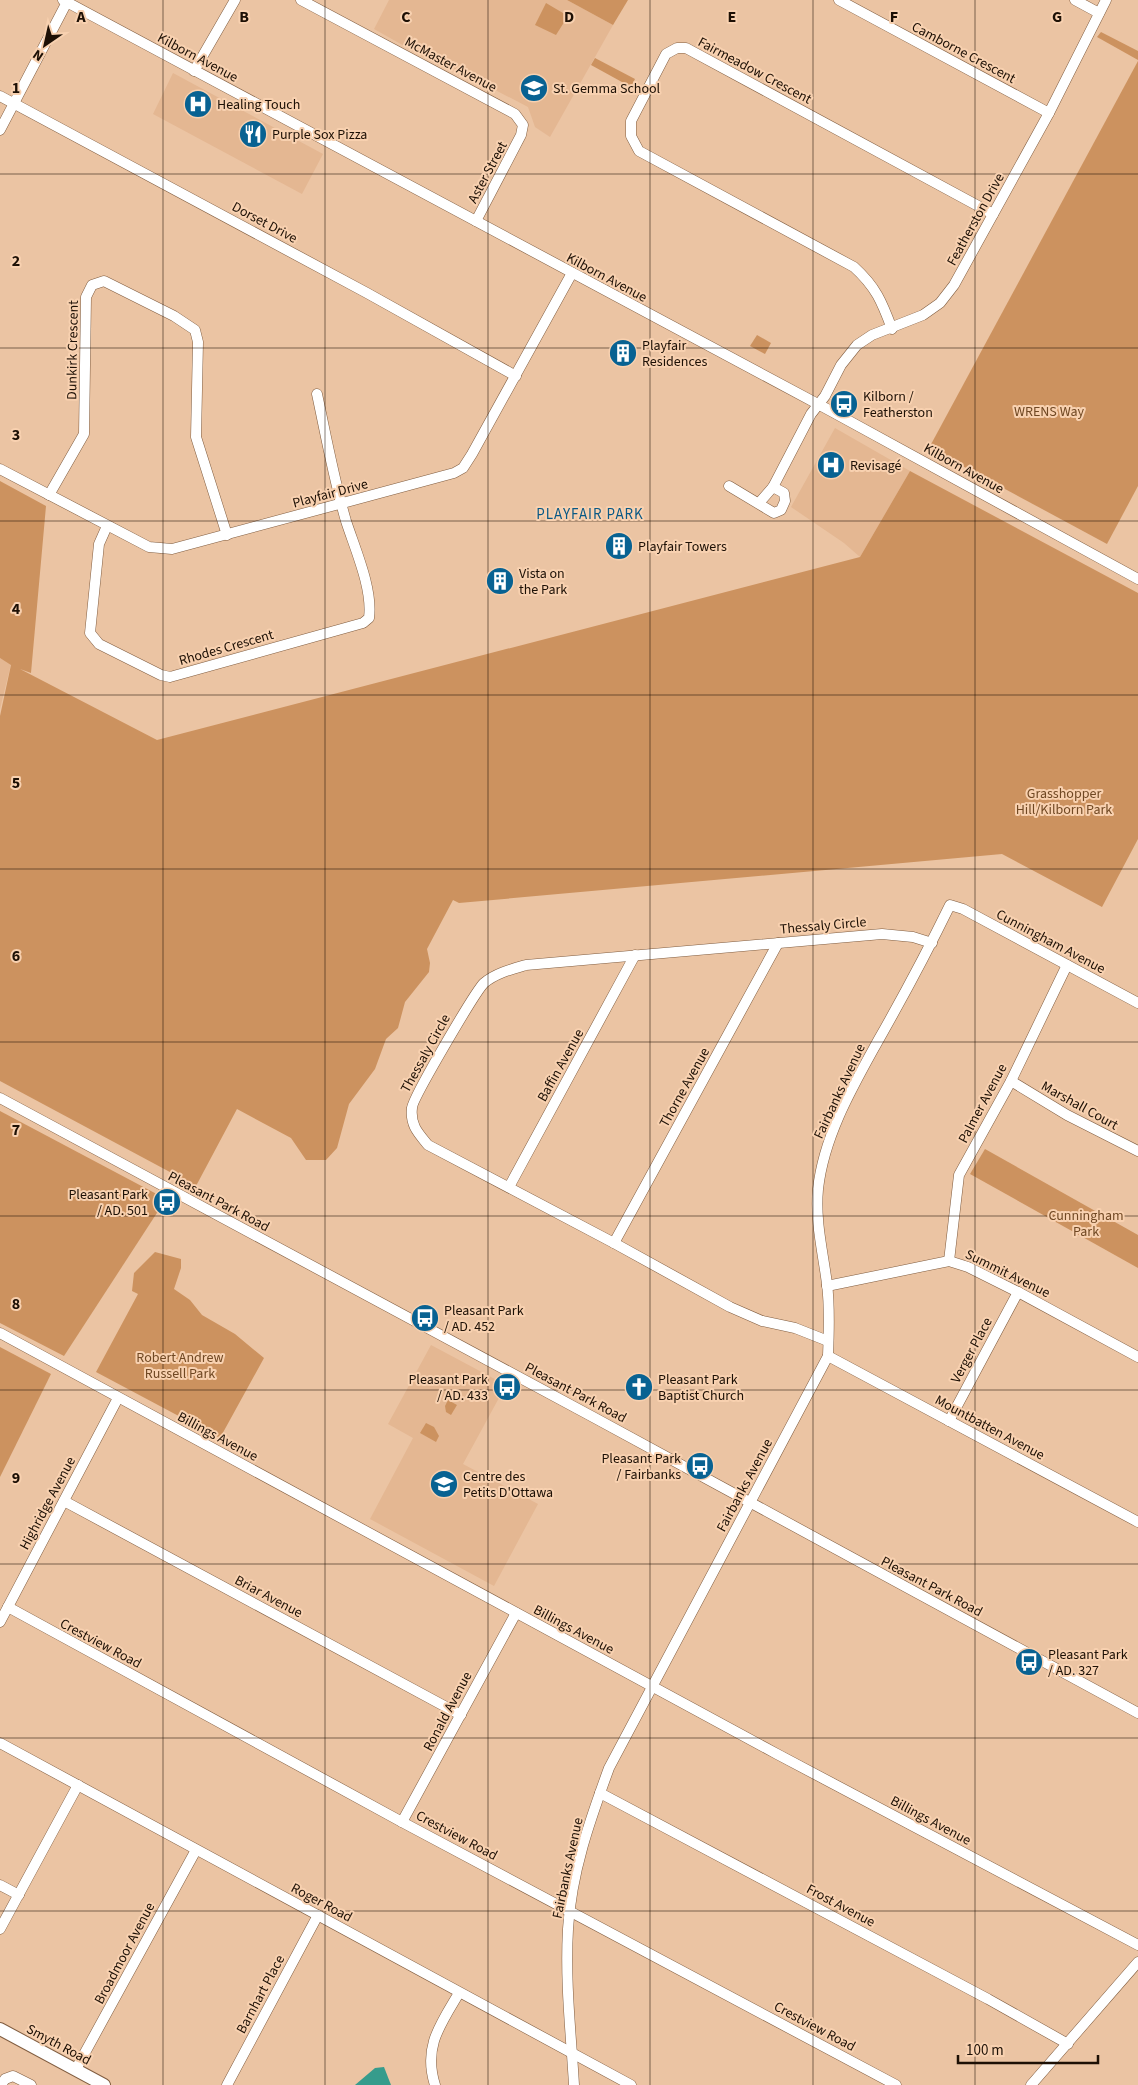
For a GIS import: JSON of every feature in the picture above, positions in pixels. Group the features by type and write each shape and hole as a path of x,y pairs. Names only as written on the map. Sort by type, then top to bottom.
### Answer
{"main road":[{"name":"Smyth Road","path":"0,2029 81,2076 104,2085"}],"street":[{"path":"194,71 234,0"},
{"name":"McMaster Avenue","path":"301,0 515,114 523,125 521,135"},
{"name":"Camborne Crescent","path":"839,0 1049,113"},
{"path":"1075,0 1099,13"},
{"name":"Featherston Drive","path":"759,503 773,487 808,420 841,365 857,345 872,335 892,329 924,315 940,302 954,285 1049,113 1106,0"},
{"path":"0,130 65,1"},
{"name":"Kilborn Avenue","path":"65,1 1138,579"},
{"name":"Fairmeadow Crescent","path":"892,329 881,299 871,282 854,267 639,151 631,136 630,121 666,54 677,48 686,48 993,214"},
{"name":"Dorset Drive","path":"0,96 367,293 516,376"},
{"name":"Aster Street","path":"476,221 521,135"},
{"name":"Playfair Drive","path":"0,469 149,547 172,549 342,505 454,473 463,468 572,273"},
{"name":"Dunkirk Crescent","path":"49,495 84,434 86,297 92,284 104,281 174,316 195,330 198,342 196,437 226,536"},
{"path":"317,394 342,505"},
{"path":"729,486 774,512 781,510 785,496 773,487"},
{"name":"Rhodes Crescent","path":"107,526 99,544 90,633 99,644 161,675 170,677 363,623 369,618 370,610 360,564 342,505"},
{"name":"Fairbanks Avenue","path":"574,2085 567,1994 568,1928 586,1831 608,1768 828,1356 827,1286 817,1226 818,1189 826,1152 838,1119 862,1071 932,943 950,904"},
{"name":"Cunningham Avenue","path":"950,904 963,909 1138,1003"},
{"name":"Thessaly Circle","path":"828,1341 795,1328 762,1321 730,1307 614,1243 428,1145 413,1128 412,1106 470,1002 485,983 505,971 526,965 882,934 914,937 932,943"},
{"name":"Thorne Avenue","path":"614,1243 778,943"},
{"name":"Baffin Avenue","path":"509,1187 635,955"},
{"name":"Palmer Avenue","path":"950,1261 959,1176 1010,1081 1067,965"},
{"name":"Marshall Court","path":"1010,1081 1067,1115 1138,1151"},
{"name":"Pleasant Park Road","path":"0,1098 1138,1713"},
{"name":"Summit Avenue","path":"827,1286 950,1261 968,1267 1018,1292 1138,1357"},
{"name":"Verger Place","path":"949,1421 1018,1292"},
{"name":"Billings Avenue","path":"0,1333 777,1754 1138,1945"},
{"name":"Mountbatten Avenue","path":"828,1356 1138,1522"},
{"name":"Highridge Avenue","path":"0,1622 118,1398"},
{"name":"Briar Avenue","path":"64,1501 460,1715"},
{"name":"Crestview Road","path":"8,1608 402,1822 896,2085"},
{"name":"Ronald Avenue","path":"402,1822 516,1613"},
{"name":"Roger Road","path":"0,1743 631,2085"},
{"path":"0,1929 78,1785"},
{"name":"Frost Avenue","path":"600,1793 1068,2044"},
{"name":"Broadmoor Avenue","path":"81,2076 196,1850"},
{"path":"0,1885 19,1895"},
{"name":"Barnhart Place","path":"227,2085 318,1915"},
{"path":"1031,2085 1138,1962"},
{"path":"435,2085 430,2070 430,2049 459,1993"},
{"path":"1,2085 5,2079 13,2076 31,2085"}],"shaded area":[{"name":"St. Gemma School","path":"389,0 567,0 613,25 550,137 535,127 528,107 453,68 440,66 374,29"},
{"path":"173,73 323,154 302,194 153,114"},
{"path":"835,428 910,471 860,557 844,543 791,507"},
{"path":"0,658 11,664 0,709"},
{"name":"Centre des Petits D'Ottawa","path":"431,1345 506,1385 463,1464 538,1504 494,1586 370,1519 413,1438 388,1424"}],"green space":[{"path":"567,0 628,0 613,25"},
{"path":"546,3 568,16 556,35 535,25"},
{"path":"1101,32 1138,51 1138,60 1097,37"},
{"path":"595,58 635,79 631,87 591,65"},
{"name":"WRENS Way","path":"1138,61 1138,486 1107,544 929,448"},
{"path":"757,335 771,343 765,354 750,346"},
{"name":"Grasshopper Hill/Kilborn Park","path":"910,471 1138,593 1138,839 1102,907 1002,854 459,903 453,900 427,949 430,963 429,972 405,1002 398,1028 386,1039 375,1069 349,1104 337,1148 326,1160 306,1160 291,1138 237,1109 196,1186 0,1081 0,716 11,665 0,658 0,481 46,506 31,673 20,669 157,740 860,557"},
{"path":"0,1111 166,1199 64,1356 0,1323"},
{"name":"Cunningham Park","path":"985,1149 1138,1235 1138,1268 970,1174"},
{"name":"Robert Andrew Russell Park","path":"155,1252 181,1259 181,1268 174,1289 190,1300 202,1315 235,1334 264,1358 220,1438 96,1372 138,1294 132,1291 134,1273"},
{"path":"0,1347 51,1374 0,1477"},
{"path":"448,1400 457,1405 451,1415 446,1412 445,1406"},
{"path":"426,1423 434,1427 439,1436 436,1442 420,1433"}],"water":[{"path":"384,2067 391,2085 355,2085 375,2068"}],"place":[{"name":"St. Gemma School","path":"534,88"},
{"name":"Healing Touch","path":"198,104"},
{"name":"Purple Sox Pizza","path":"253,134"},
{"name":"Playfair Residences","path":"623,353"},
{"name":"Kilborn / Featherston","path":"844,404"},
{"name":"Revisagé","path":"831,465"},
{"name":"Playfair Towers","path":"619,546"},
{"name":"Vista on the Park","path":"500,581"},
{"name":"Pleasant Park / AD. 501","path":"167,1202"},
{"name":"Pleasant Park / AD. 452","path":"425,1318"},
{"name":"Pleasant Park / AD. 433","path":"507,1387"},
{"name":"Pleasant Park Baptist Church","path":"639,1387"},
{"name":"Pleasant Park / Fairbanks","path":"700,1466"},
{"name":"Centre des Petits D'Ottawa","path":"444,1484"},
{"name":"Pleasant Park / AD. 327","path":"1029,1662"}],"district":[{"name":"PLAYFAIR PARK","path":"590,514"}]}
